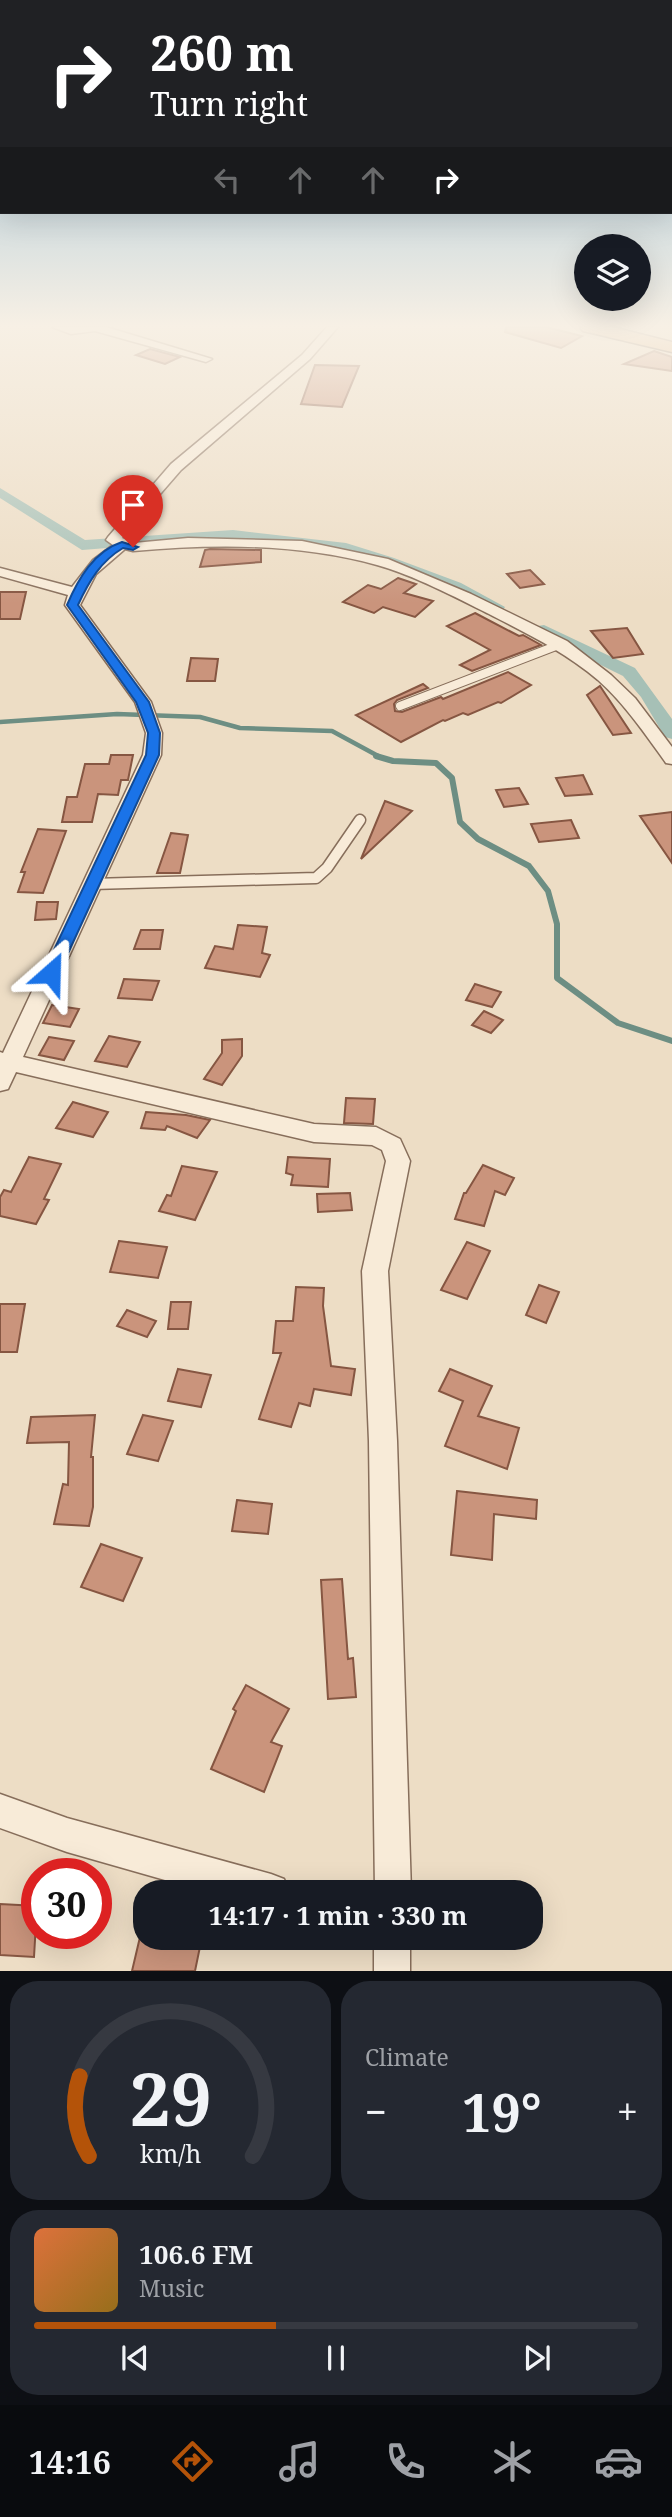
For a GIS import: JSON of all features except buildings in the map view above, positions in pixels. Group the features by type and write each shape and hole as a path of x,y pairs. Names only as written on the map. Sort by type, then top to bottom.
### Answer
{"street":[{"path":"233,419 176,467 76,593 72,605 143,702 154,733 152,755 3,1068 313,1133 376,1136 392,1145 398,1161 375,1271 383,1441 393,1880"},
{"path":"118,542 133,547 188,542 302,545 383,562 466,597 561,644 613,686 672,759"},
{"path":"0,572 76,593"},
{"path":"0,1811 67,1835 228,1880"},
{"path":"391,1971 392,1950"}],"lane":[{"path":"401,706 561,644"},
{"path":"92,884 316,878 327,868 360,820"}],"waterway":[{"path":"0,492 82,545 233,534 307,542 346,548 389,561 455,586 497,607"},
{"path":"544,630 629,672 648,695 672,733"},
{"path":"0,722 117,714 200,717 240,728 332,731 380,757"},
{"path":"376,756 393,761 436,763 452,778 460,822 478,839 529,866 548,891 557,924 557,978 618,1023 672,1041"}],"route":[{"path":"51,973 152,755 154,733 143,702 105,646 72,605 76,593 104,555 122,545 133,547"}]}
